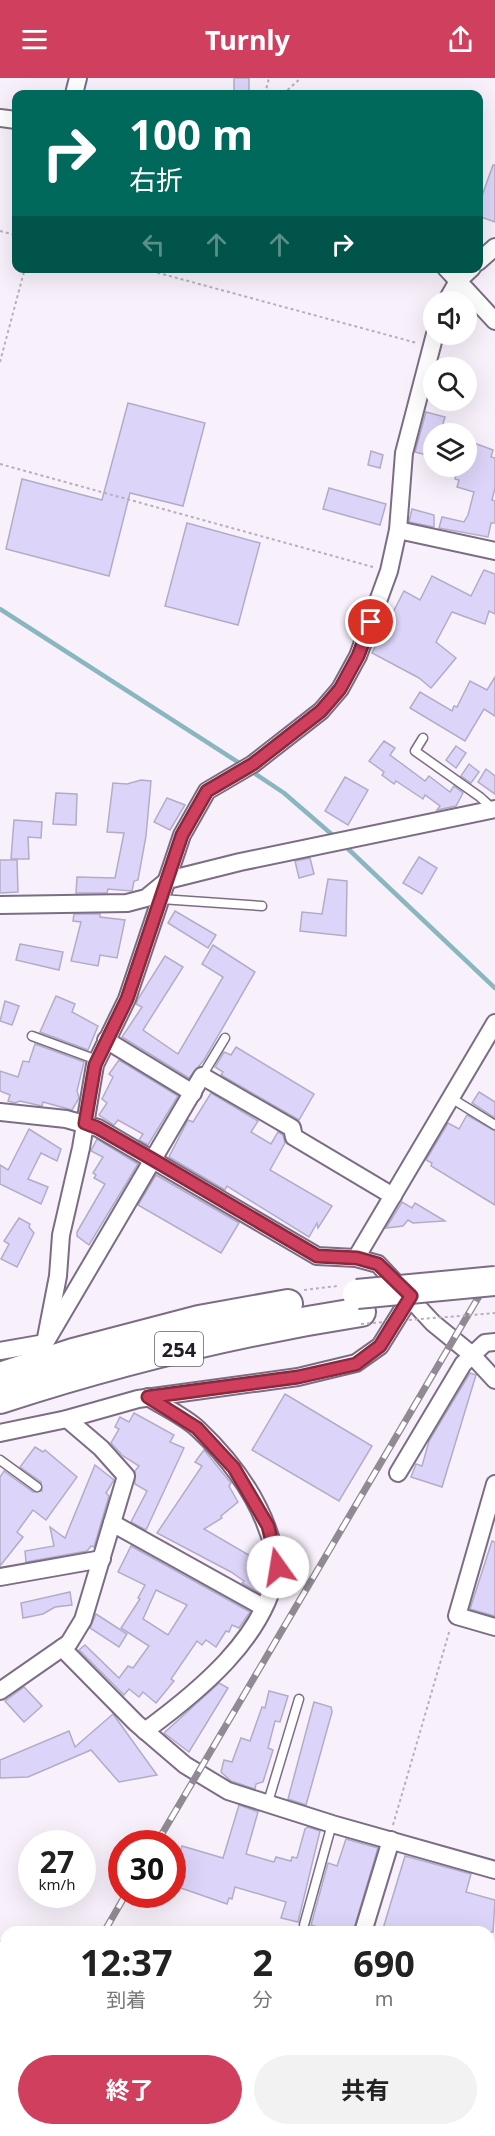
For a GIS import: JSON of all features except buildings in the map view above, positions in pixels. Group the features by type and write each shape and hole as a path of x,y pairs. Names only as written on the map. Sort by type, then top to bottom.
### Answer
{"highway":[{"name":"254","path":"13,1374 73,1353 199,1320 360,1310 495,1281"},
{"name":"254","path":"0,1399 273,1325 360,1310 495,1295"}],"street":[{"path":"483,258 495,247"},
{"path":"451,273 495,321"},
{"path":"452,291 467,273"},
{"path":"45,1343 58,1276 61,1235 97,1060 127,999 182,835 207,791 253,764 321,711 340,689 358,656 389,572 398,530 404,453 432,345"},
{"path":"398,530 495,551"},
{"path":"0,905 127,903 146,898 168,880 240,862 494,809"},
{"path":"357,1258 495,1023"},
{"path":"106,1040 193,1093"},
{"path":"13,1374 45,1343 202,1076 292,1128 294,1137 393,1196"},
{"path":"0,1112 85,1123 98,1128 317,1256 357,1258 378,1264 411,1296 433,1323 471,1354 495,1380"},
{"path":"0,1433 67,1419 148,1397 298,1377 356,1364 380,1346 411,1296"},
{"path":"398,1473 471,1354 485,1343 495,1342"},
{"path":"0,1351 45,1343"},
{"path":"145,1731 184,1702 214,1673 248,1633 263,1607 278,1567 268,1526 234,1468 197,1428 148,1397"},
{"path":"0,1691 69,1643 83,1620 126,1476 101,1448 67,1419"},
{"path":"495,1484 491,1509 457,1616 495,1627"},
{"path":"112,1523 263,1607"},
{"path":"0,1577 102,1559"},
{"path":"62,1648 145,1731 185,1765 228,1791 332,1824 495,1870"},
{"path":"365,1926 390,1840"}],"lane":[{"path":"423,738 415,751 480,796 494,809"},
{"path":"161,899 262,906"},
{"path":"32,1036 97,1060"},
{"path":"202,1076 225,1038"},
{"path":"451,1098 495,1125"},
{"path":"0,1460 37,1487"},
{"path":"268,1802 299,1699"},
{"path":"304,1925 332,1824"}],"path":[{"path":"288,90 301,78"},
{"path":"0,362 24,273"},
{"path":"160,273 423,339"},
{"path":"0,464 389,572"},
{"path":"360,1310 495,1312"},
{"path":"390,1840 453,1621 457,1616"}],"waterway":[{"path":"0,609 244,766"},
{"path":"251,771 284,793 336,838"},
{"path":"345,846 495,988"}],"railway":[{"path":"164,1830 495,1269"},
{"path":"107,1926 118,1908"}],"route":[{"path":"278,1567 268,1526 234,1468 197,1428 148,1397 298,1377 356,1364 380,1346 411,1296 378,1264 357,1258 317,1256 98,1128 85,1123 95,1065 127,999 182,835 207,791 253,764 321,711 340,689 358,656 371,622"}]}
